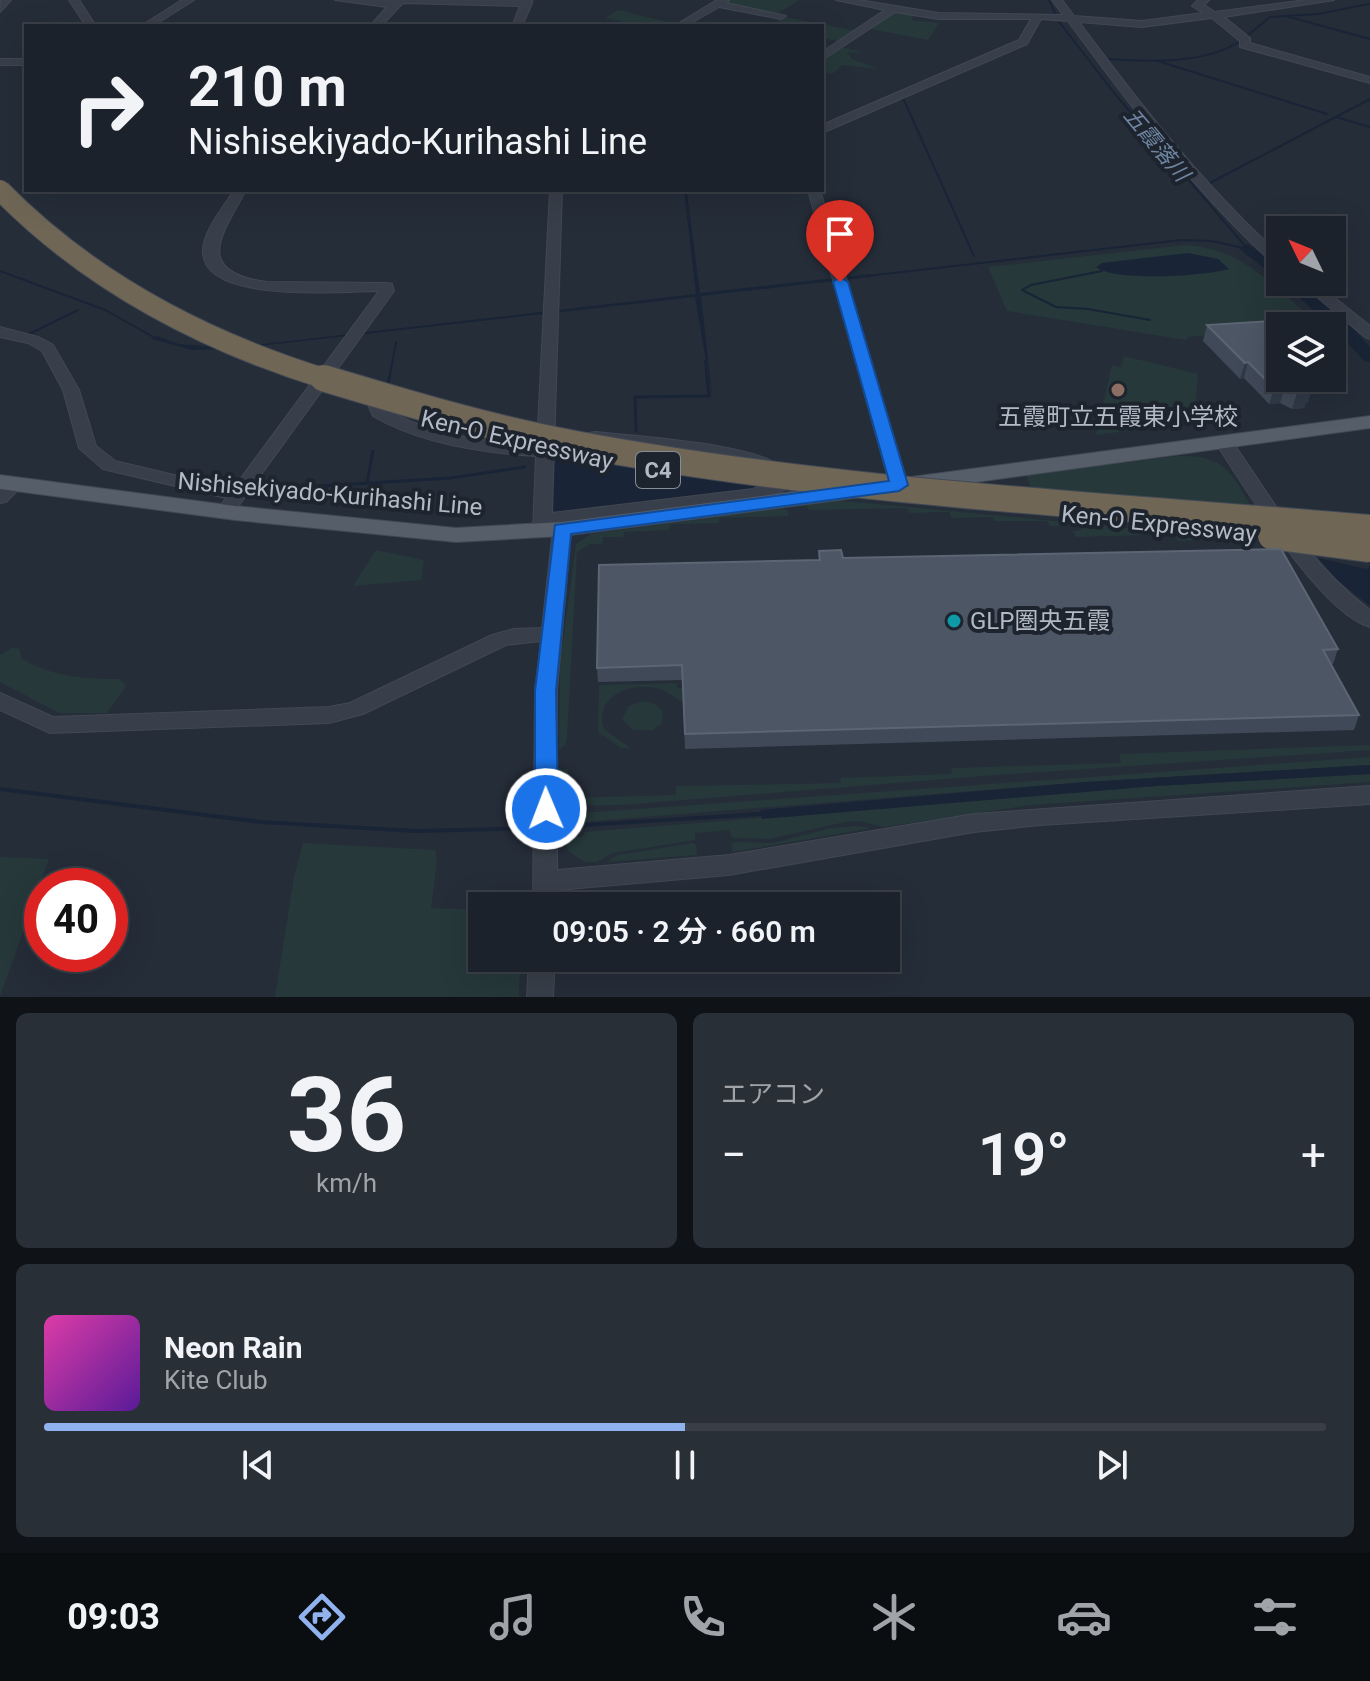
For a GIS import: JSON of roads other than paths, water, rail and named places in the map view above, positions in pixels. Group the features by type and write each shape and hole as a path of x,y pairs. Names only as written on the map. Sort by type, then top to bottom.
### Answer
{"highway":[{"name":"Ken-O Expressway","path":"0,190 19,212 74,259 139,300 217,339 278,363 424,410 592,448 705,467 1095,507 1370,528"},
{"name":"Ken-O Expressway","path":"0,213 58,264 89,285 204,345 340,396 500,440 716,479 1141,521 1370,549"},
{"name":"Ken-O Expressway","path":"1175,515 1370,538"}],"main road":[{"name":"Nishisekiyado-Kurihashi Line","path":"5,488 230,503 428,534 486,535 1370,422"}],"street":[{"path":"0,9 6,0"},
{"path":"74,0 90,24"},
{"path":"149,24 189,0"},
{"path":"340,0 527,2 518,24"},
{"path":"841,0 938,16 1043,17 1142,24 1218,17 1329,0"},
{"path":"1057,0 1133,102 1239,225 1266,249"},
{"path":"1204,0 1197,6 1218,17 1246,40 1244,45 1370,80"},
{"path":"377,24 399,2"},
{"path":"683,24 722,2 781,16"},
{"path":"824,56 893,9"},
{"path":"824,128 1023,42 1043,17"},
{"path":"0,62 24,62"},
{"path":"0,332 33,340 48,348 71,390 88,448 109,465 230,503 387,291 387,287 251,285 217,268 210,253 212,242 239,192"},
{"path":"545,892 545,701 552,634 544,445 556,192"},
{"path":"548,527 753,494 773,489 787,480 811,475 898,480 815,192"},
{"path":"1323,296 1370,334"},
{"path":"323,376 351,379 368,386 379,412 400,423 506,450 588,436 621,438 746,455 766,462 787,480"},
{"path":"1224,442 1297,554 1321,581 1370,620"},
{"path":"0,701 50,725 329,715 355,709 499,640 552,634"},
{"path":"558,892 974,823 1370,795"},
{"path":"540,997 541,972"}],"water":[{"path":"684,192 687,193 700,293 870,274 871,277 701,296 712,396 695,297 232,349 192,350 152,339 157,336 179,344 228,348 696,294"},
{"path":"1188,253 1218,259 1229,269 1201,274 1140,276 1106,272 1096,267 1102,263"},
{"path":"551,447 761,464 761,488 556,512 551,509 552,460 558,458"},
{"path":"1318,558 1367,569 1370,566 1370,606 1337,580"},
{"path":"1370,765 1370,774 1156,786 762,819 760,810 1086,782"}],"waterway":[{"name":"五霞落川","path":"1049,0 1060,23 1115,94 1246,247"},
{"path":"1247,36 1270,17 1318,14 1369,4"},
{"path":"1289,17 1370,39"},
{"path":"1109,59 1159,61 1194,58 1241,41"},
{"path":"1158,61 1327,114"},
{"path":"903,98 974,256"},
{"path":"1210,183 1370,99"},
{"path":"1336,117 1370,127"},
{"path":"867,276 1181,240 1212,241 1248,249"},
{"name":"五霞落川","path":"1248,249 1266,264"},
{"path":"0,271 105,310 157,339"},
{"path":"1102,271 1031,285 1022,290 1056,307 1088,309 1150,320"},
{"name":"五霞落川","path":"1306,296 1338,322 1370,357"},
{"path":"27,335 78,310"},
{"path":"389,380 396,342"},
{"path":"705,361 707,380"},
{"path":"388,385 389,378"},
{"path":"636,431 635,397 709,396 707,378"},
{"path":"367,483 373,451"},
{"path":"243,496 269,499 273,489 450,478 525,467"},
{"path":"0,789 261,822 416,831 538,828"},
{"path":"553,827 761,814"}],"place":[{"name":"五霞町立五霞東小学校","path":"1118,390"},
{"name":"GLP圏央五霞","path":"954,621"}]}
